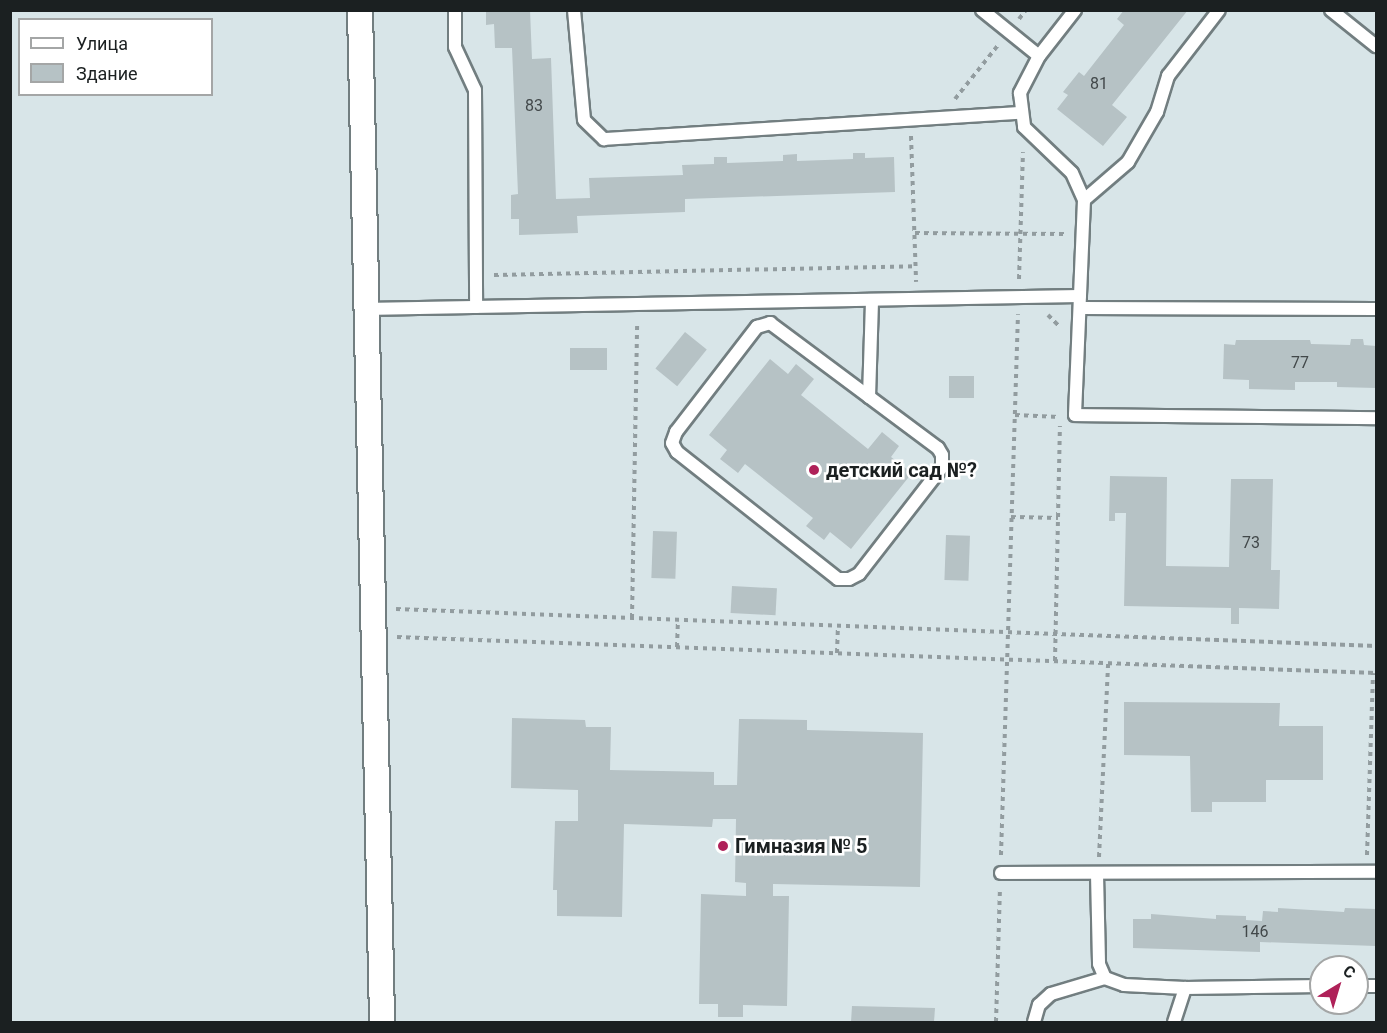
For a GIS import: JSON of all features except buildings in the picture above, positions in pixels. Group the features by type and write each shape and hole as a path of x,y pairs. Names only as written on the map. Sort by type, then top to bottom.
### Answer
{"street":[{"path":"360,10 364,309 382,1023"}],"lane":[{"path":"455,10 455,47 476,90 478,275 476,307"},
{"path":"574,10 584,120 604,139 1021,113"},
{"path":"982,10 1039,56"},
{"path":"1075,10 1039,56 1020,93 1024,127 1072,173 1084,200 1075,415 1377,418"},
{"path":"1084,200 1128,162 1157,112 1168,76 1219,10"},
{"path":"1331,10 1377,46"},
{"path":"364,309 1018,297 1080,302 1377,309"},
{"path":"869,397 872,300"},
{"path":"769,302 770,323"},
{"path":"770,323 938,448 942,467 859,574 849,579 838,579 677,452 672,443 676,432 757,327 770,323"},
{"path":"1001,873 1377,872"},
{"path":"1097,874 1099,964 1105,978"},
{"path":"1034,1023 1039,1005 1051,994 1105,978 1124,985 1185,988 1309,986"},
{"path":"1174,1023 1185,988"}],"path":[{"path":"940,119 1026,10"},
{"path":"910,121 917,299"},
{"path":"996,1023 1024,127"},
{"path":"915,234 1083,234"},
{"path":"478,275 916,266"},
{"path":"632,618 637,304"},
{"path":"1006,311 1028,311"},
{"path":"1039,311 1052,316 1061,332"},
{"path":"637,320 648,319"},
{"path":"1055,661 1061,406"},
{"path":"1015,415 1061,417"},
{"path":"1011,517 1058,518"},
{"path":"372,608 1377,646"},
{"path":"677,648 678,620"},
{"path":"837,653 838,626"},
{"path":"373,636 1375,673 1366,863"},
{"path":"1098,860 1108,663"}],"place":[{"name":"детский сад №?","path":"814,470"},
{"name":"Гимназия № 5","path":"723,846"}]}
